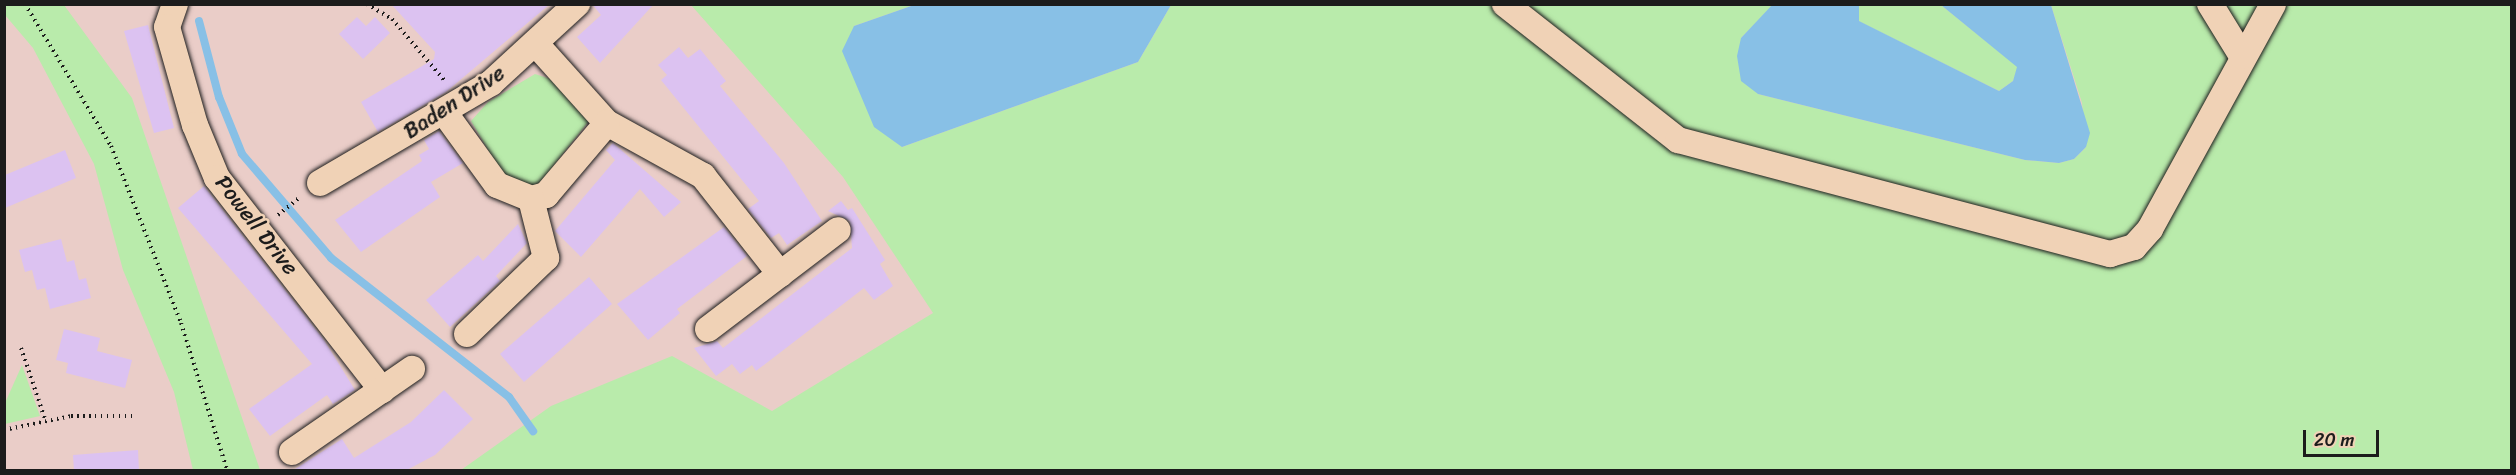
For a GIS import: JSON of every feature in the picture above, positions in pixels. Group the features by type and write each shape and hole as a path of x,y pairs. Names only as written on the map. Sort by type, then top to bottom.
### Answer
{"street":[{"name":"Powell Drive","path":"175,4 167,27 195,125 217,178 382,390"},
{"name":"Baden Drive","path":"320,183 453,107 536,44 577,4"},
{"path":"1505,4 1678,140 2110,254 2134,247 2150,229 2242,56 2273,4"},
{"path":"2210,4 2242,56"},
{"path":"536,44 607,123 703,176 780,274"},
{"path":"453,107 497,185 531,199 546,195 607,123"},
{"path":"468,334 546,258 531,199"},
{"path":"708,329 838,230"},
{"path":"292,452 412,369"}],"path":[{"path":"26,4 111,146 181,323 227,471"},
{"path":"367,4 409,36 453,107"},
{"path":"277,215 298,198"},
{"path":"21,348 45,419"},
{"path":"4,430 45,419 133,416"}],"green space":[{"path":"4,5 64,5 132,98 260,470 193,470 174,392 123,270 94,164 33,48 5,15"},
{"path":"691,5 914,5 854,26 902,147 1138,62 1171,5 1773,5 1741,38 1758,94 2025,160 2059,163 2074,159 2086,147 2082,103 2051,5 2511,5 2511,470 461,470 551,406 672,356 772,411 933,313 843,177"},
{"path":"1859,5 1941,5 2018,67 2013,81 1999,91 1858,21"},
{"path":"535,74 554,80 589,121 534,190 504,177 471,121 488,102"},
{"path":"22,365 40,416 5,424 5,403"}],"water":[{"path":"1773,4 1859,5 1859,21 1999,91 2013,81 2017,67 1941,5 2051,5 2090,133 2086,147 2074,159 2059,163 2025,160 1758,94 1741,81 1737,56 1741,38"},
{"path":"914,5 1171,5 1138,62 902,147 874,127 842,51 854,26"}],"building":[{"path":"391,4 550,4 446,92 378,132 361,102 434,59 435,52"},
{"path":"592,4 654,4 600,63 577,37 601,15"},
{"path":"357,17 366,26 375,17 390,33 363,59 339,34"},
{"path":"148,25 174,128 154,133 124,31"},
{"path":"679,47 688,58 700,49 726,81 720,86 784,163 822,221 787,245 779,233 771,238 748,209 759,201 661,80 667,75 658,65"},
{"path":"439,131 463,163 431,182 440,197 361,252 335,220 422,161 419,155 429,149 424,140"},
{"path":"613,143 681,202 664,217 640,189 581,257 555,231 615,160 606,150"},
{"path":"65,150 76,178 5,208 5,175"},
{"path":"204,186 324,340 355,390 333,404 327,395 270,436 249,409 312,364 178,208"},
{"path":"841,201 848,210 852,208 885,260 880,264 893,286 874,300 864,288 756,371 752,365 740,374 732,364 716,376 694,348 717,341 723,348 852,248 850,221 828,211"},
{"path":"518,224 527,243 496,276 500,281 450,327 426,300 478,255 483,261"},
{"path":"724,227 747,256 677,309 680,313 648,340 617,304"},
{"path":"61,239 67,262 74,260 79,280 86,278 91,298 50,309 45,288 37,290 32,270 25,272 19,250"},
{"path":"589,277 612,304 524,382 500,354"},
{"path":"64,329 100,338 97,351 132,360 125,388 66,373 68,363 56,360"},
{"path":"444,390 473,419 435,455 405,471 292,471 342,439 354,458 411,422"},
{"path":"138,450 139,471 74,471 73,455"}],"waterway":[{"path":"199,21 219,97 242,154 331,258 509,397 533,431"}]}
